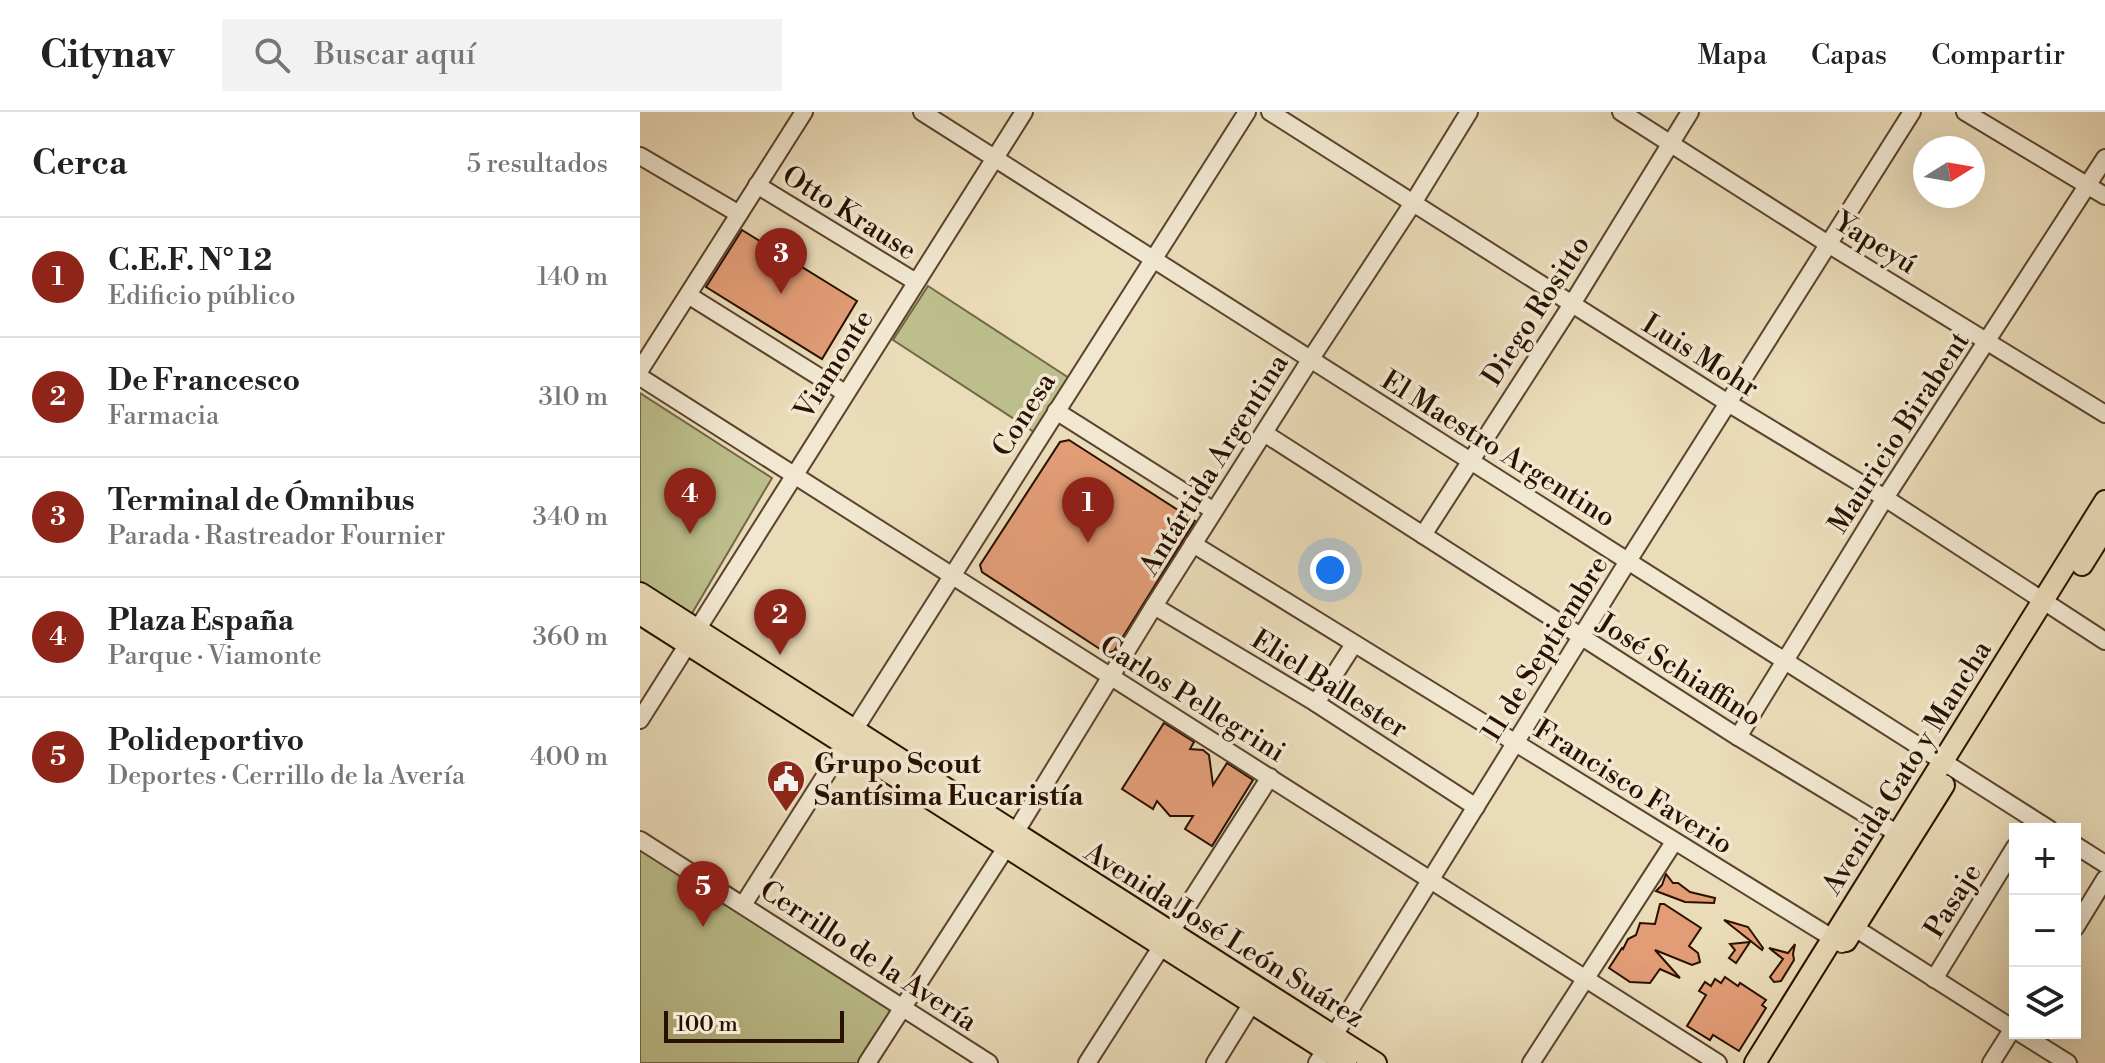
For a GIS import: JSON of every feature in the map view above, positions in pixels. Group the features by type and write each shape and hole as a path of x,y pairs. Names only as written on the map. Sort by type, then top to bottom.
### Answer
{"main road":[{"name":"Avenida Gato y Mancha","path":"2049,605 2105,501"},
{"name":"Avenida Gato y Mancha","path":"1755,1063 1843,932 2049,605 2105,528"},
{"name":"Avenida José León Suárez","path":"640,593 692,638"},
{"name":"Avenida José León Suárez","path":"640,614 692,638 1011,840 1165,939 1346,1063"},
{"name":"Avenida Gato y Mancha","path":"1770,1063 1843,932"},
{"name":"Avenida José León Suárez","path":"1165,939 1252,1003 1325,1049 1376,1063"}],"street":[{"path":"640,370 804,112"},
{"name":"El Maestro Argentino","path":"922,112 1949,764 2028,823"},
{"name":"Viamonte","path":"640,720 1024,112"},
{"name":"Conesa","path":"743,905 1247,112"},
{"name":"Luis Mohr","path":"1270,112 1728,403 1885,498 2105,641"},
{"name":"Antártida Argentina","path":"867,1063 1469,112"},
{"name":"Yapeyú","path":"1621,112 1828,244 2105,414"},
{"name":"Diego Rositto","path":"1423,535 1572,304 1690,112"},
{"name":"11 de Septiembre","path":"1325,1049 1912,112"},
{"path":"1965,112 2105,196"},
{"path":"640,156 739,214"},
{"name":"Mauricio Birabent","path":"1738,737 1885,498 2105,158"},
{"name":"Otto Krause","path":"757,185 916,282"},
{"path":"688,295 845,393"},
{"name":"Carlos Pellegrini","path":"640,377 1718,1063"},
{"path":"1056,411 1214,511"},
{"name":"José Schiaffino","path":"1264,433 1738,737 1903,837"},
{"name":"Francisco Faverio","path":"1193,544 1674,842 1934,979 2009,1025"},
{"name":"Eliel Ballester","path":"1154,606 1316,703 1476,807"},
{"path":"1316,703 1354,644"},
{"path":"1087,1063 1270,777"},
{"name":"Cerrillo de la Avería","path":"640,840 989,1063"},
{"path":"1531,1063 1674,842"},
{"path":"2081,849 2105,864"},
{"name":"Pasaje","path":"1934,979 2009,857"},
{"path":"2081,918 2105,879"},
{"path":"1215,1063 1252,1003"},
{"path":"1991,1063 2009,1039"},
{"name":"Francisco Faverio","path":"2031,1039 2068,1063"}],"green space":[{"path":"928,286 1069,378 1034,432 893,340"},
{"path":"640,393 772,478 688,620 640,590"},
{"path":"640,845 894,1008 859,1063 640,1063"}],"building":[{"path":"742,230 857,301 822,359 706,287"},
{"path":"1069,440 1195,521 1114,651 1106,653 982,572 980,565 1060,442"},
{"path":"1164,723 1194,742 1190,749 1203,750 1209,755 1213,785 1227,763 1253,780 1212,846 1185,829 1193,816 1170,816 1157,801 1153,809 1122,789"},
{"path":"1666,874 1673,883 1690,892 1715,898 1714,903 1685,902 1656,891"},
{"path":"1660,904 1701,928 1689,946 1698,953 1700,962 1692,965 1655,950 1680,978 1660,969 1650,983 1630,982 1609,968 1628,939 1636,935 1640,923 1655,924"},
{"path":"1724,920 1748,927 1762,950"},
{"path":"1750,942 1736,963 1729,958 1735,950 1730,944"},
{"path":"1795,944 1794,960 1781,981 1774,982 1770,977 1783,959 1769,948 1788,953"},
{"path":"1725,977 1766,1000 1762,1005 1766,1008 1739,1051 1713,1035 1710,1040 1687,1026 1706,995 1699,991 1705,982 1711,986 1715,979 1721,983"}],"place":[{"name":"Terminal de Ómnibus","path":"781,294"},
{"name":"Plaza España","path":"690,534"},
{"name":"C.E.F. N° 12","path":"1088,543"},
{"name":"De Francesco","path":"780,655"},
{"name":"Grupo Scout Santísima Eucaristía","path":"786,813"},
{"name":"Polideportivo","path":"703,927"}]}
